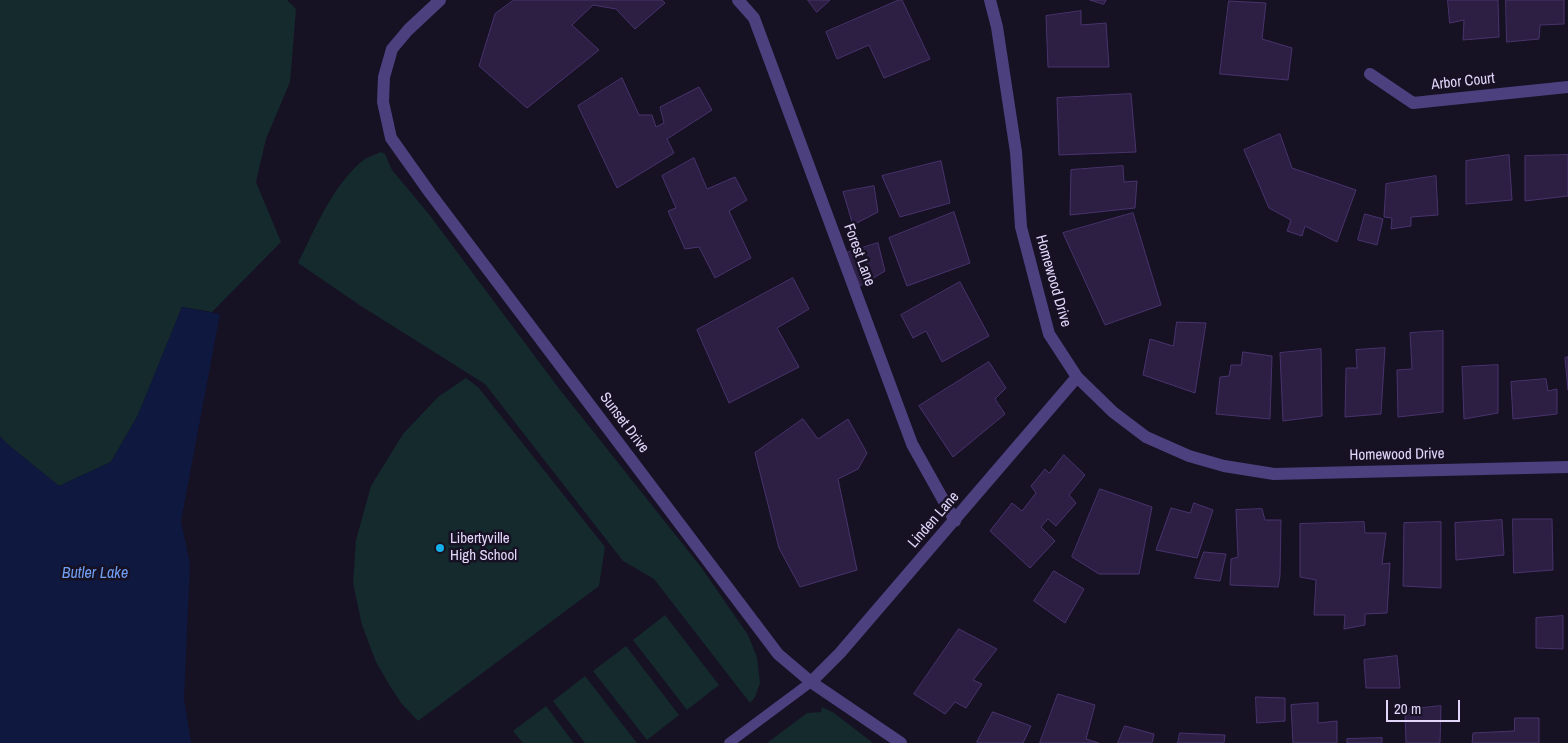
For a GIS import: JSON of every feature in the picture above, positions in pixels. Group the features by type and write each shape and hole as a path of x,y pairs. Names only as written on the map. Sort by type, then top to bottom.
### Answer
{"street":[{"name":"Sunset Drive","path":"440,0 408,30 392,49 384,77 383,102 391,138 430,193 778,654 811,682 901,743"},
{"name":"Forest Lane","path":"738,0 754,18 912,444 955,521"},
{"name":"Homewood Drive","path":"990,0 997,27 1016,152 1021,227 1049,334 1077,377 1113,412 1146,436 1189,456 1224,466 1274,474 1568,467"},
{"name":"Arbor Court","path":"1370,74 1413,103 1568,87"},
{"name":"Linden Lane","path":"811,682 840,653 1077,377"}],"lane":[{"path":"729,743 811,682"}],"green space":[{"path":"0,0 287,0 296,9 290,82 266,139 256,182 281,242 212,312 182,307 138,415 111,462 59,486 0,436"},
{"path":"381,152 385,154 392,170 428,213 557,386 701,567 748,635 757,657 760,683 755,697 750,703 654,579 623,561 485,384 361,306 298,263 324,210 341,184 362,161"},
{"path":"466,378 478,387 605,547 599,586 418,721 401,703 376,662 362,625 353,583 356,540 371,486 403,434 438,397"},
{"path":"665,615 719,685 687,710 633,640"},
{"path":"626,646 679,715 647,740 593,671"},
{"path":"585,676 637,743 585,743 553,701"},
{"path":"546,706 574,743 523,743 513,731"},
{"path":"822,707 834,713 873,743 767,743 807,713 821,712"}],"water":[{"name":"Butler Lake","path":"182,307 220,314 181,521 190,564 184,699 191,743 0,743 0,436 59,486 111,462 138,415"}],"building":[{"path":"514,0 662,0 665,3 635,29 616,9 593,5 572,25 599,50 527,108 479,66 495,14"},
{"path":"808,0 830,0 817,12"},
{"path":"902,0 930,59 884,78 869,45 837,59 826,32"},
{"path":"1090,0 1106,0 1104,4"},
{"path":"1448,0 1498,0 1499,37 1463,40 1464,20 1450,23"},
{"path":"1506,0 1564,0 1564,24 1540,25 1539,39 1507,42"},
{"path":"1229,1 1266,3 1262,39 1292,48 1288,80 1220,74"},
{"path":"1081,11 1081,25 1106,23 1109,67 1048,67 1046,16"},
{"path":"622,78 639,115 652,115 656,127 664,123 660,107 699,87 712,110 667,139 674,153 617,188 578,106"},
{"path":"1131,94 1136,152 1059,155 1057,98"},
{"path":"1280,134 1292,168 1356,190 1337,242 1305,226 1302,236 1287,231 1291,220 1269,208 1244,150"},
{"path":"1509,155 1512,200 1466,204 1466,161"},
{"path":"1568,155 1568,196 1525,201 1525,156"},
{"path":"694,158 707,189 735,177 747,200 729,211 751,258 715,278 699,247 685,249 668,211 676,208 662,176"},
{"path":"941,161 950,203 900,217 882,176"},
{"path":"1123,166 1124,182 1137,181 1135,208 1070,215 1071,170"},
{"path":"1436,176 1438,215 1411,217 1411,226 1391,229 1392,218 1384,217 1386,184"},
{"path":"874,186 878,212 853,225 843,192"},
{"path":"954,212 970,263 907,286 889,238"},
{"path":"1133,213 1161,305 1105,325 1063,233"},
{"path":"1365,214 1383,219 1377,245 1358,240"},
{"path":"878,243 885,271 860,286 846,253"},
{"path":"793,278 809,309 777,328 799,367 729,403 697,330"},
{"path":"960,282 989,336 942,362 926,331 913,338 901,315"},
{"path":"1177,322 1206,323 1195,393 1143,375 1150,339 1173,346"},
{"path":"1443,331 1443,412 1398,417 1397,370 1412,369 1410,333"},
{"path":"1385,348 1381,414 1345,417 1346,368 1357,368 1356,350"},
{"path":"1321,349 1322,416 1283,421 1280,353"},
{"path":"1243,352 1272,356 1270,419 1216,414 1220,377 1229,376 1231,365 1241,365"},
{"path":"1568,357 1568,390 1565,358"},
{"path":"989,362 1006,388 995,399 1005,414 953,457 919,406"},
{"path":"1498,365 1498,413 1464,419 1462,367"},
{"path":"1546,379 1548,391 1557,389 1557,414 1513,419 1511,382"},
{"path":"803,419 818,439 848,419 867,453 858,469 838,479 857,570 800,587 779,548 755,453"},
{"path":"1064,455 1085,475 1069,495 1076,503 1056,526 1048,519 1041,527 1055,541 1030,568 990,531 1012,503 1022,511 1036,493 1031,486 1045,469 1049,473"},
{"path":"1100,489 1152,507 1139,574 1099,574 1072,557"},
{"path":"1194,503 1213,510 1197,558 1156,550 1171,508 1190,513"},
{"path":"1262,509 1265,520 1281,520 1280,576 1278,587 1230,585 1231,559 1238,557 1236,510"},
{"path":"1513,519 1552,519 1553,570 1514,573"},
{"path":"1502,520 1504,555 1456,560 1455,523"},
{"path":"1364,522 1365,533 1386,533 1382,564 1390,563 1387,613 1365,614 1365,625 1344,629 1345,615 1314,615 1316,580 1300,577 1300,524"},
{"path":"1441,522 1441,588 1403,586 1404,523"},
{"path":"1204,552 1226,554 1220,581 1195,578"},
{"path":"1054,571 1084,589 1065,623 1034,601"},
{"path":"1563,616 1563,649 1536,648 1536,618"},
{"path":"959,629 997,649 973,680 982,684 966,708 955,702 945,714 914,694"},
{"path":"1397,656 1400,688 1366,688 1364,660"},
{"path":"1058,694 1095,705 1086,739 1099,743 1040,743"},
{"path":"1256,697 1285,698 1285,721 1257,723"},
{"path":"1318,703 1318,723 1337,721 1337,743 1293,743 1291,705"},
{"path":"1441,706 1440,743 1406,743 1405,710"},
{"path":"993,712 1031,726 1023,743 977,742"},
{"path":"1515,718 1539,718 1539,743 1472,743 1473,733 1514,731"},
{"path":"1125,726 1154,734 1152,743 1118,743"},
{"path":"1180,733 1225,735 1224,743 1178,743"},
{"path":"1382,738 1382,743 1347,743 1347,739"}],"place":[{"name":"Libertyville High School","path":"440,548"}]}
